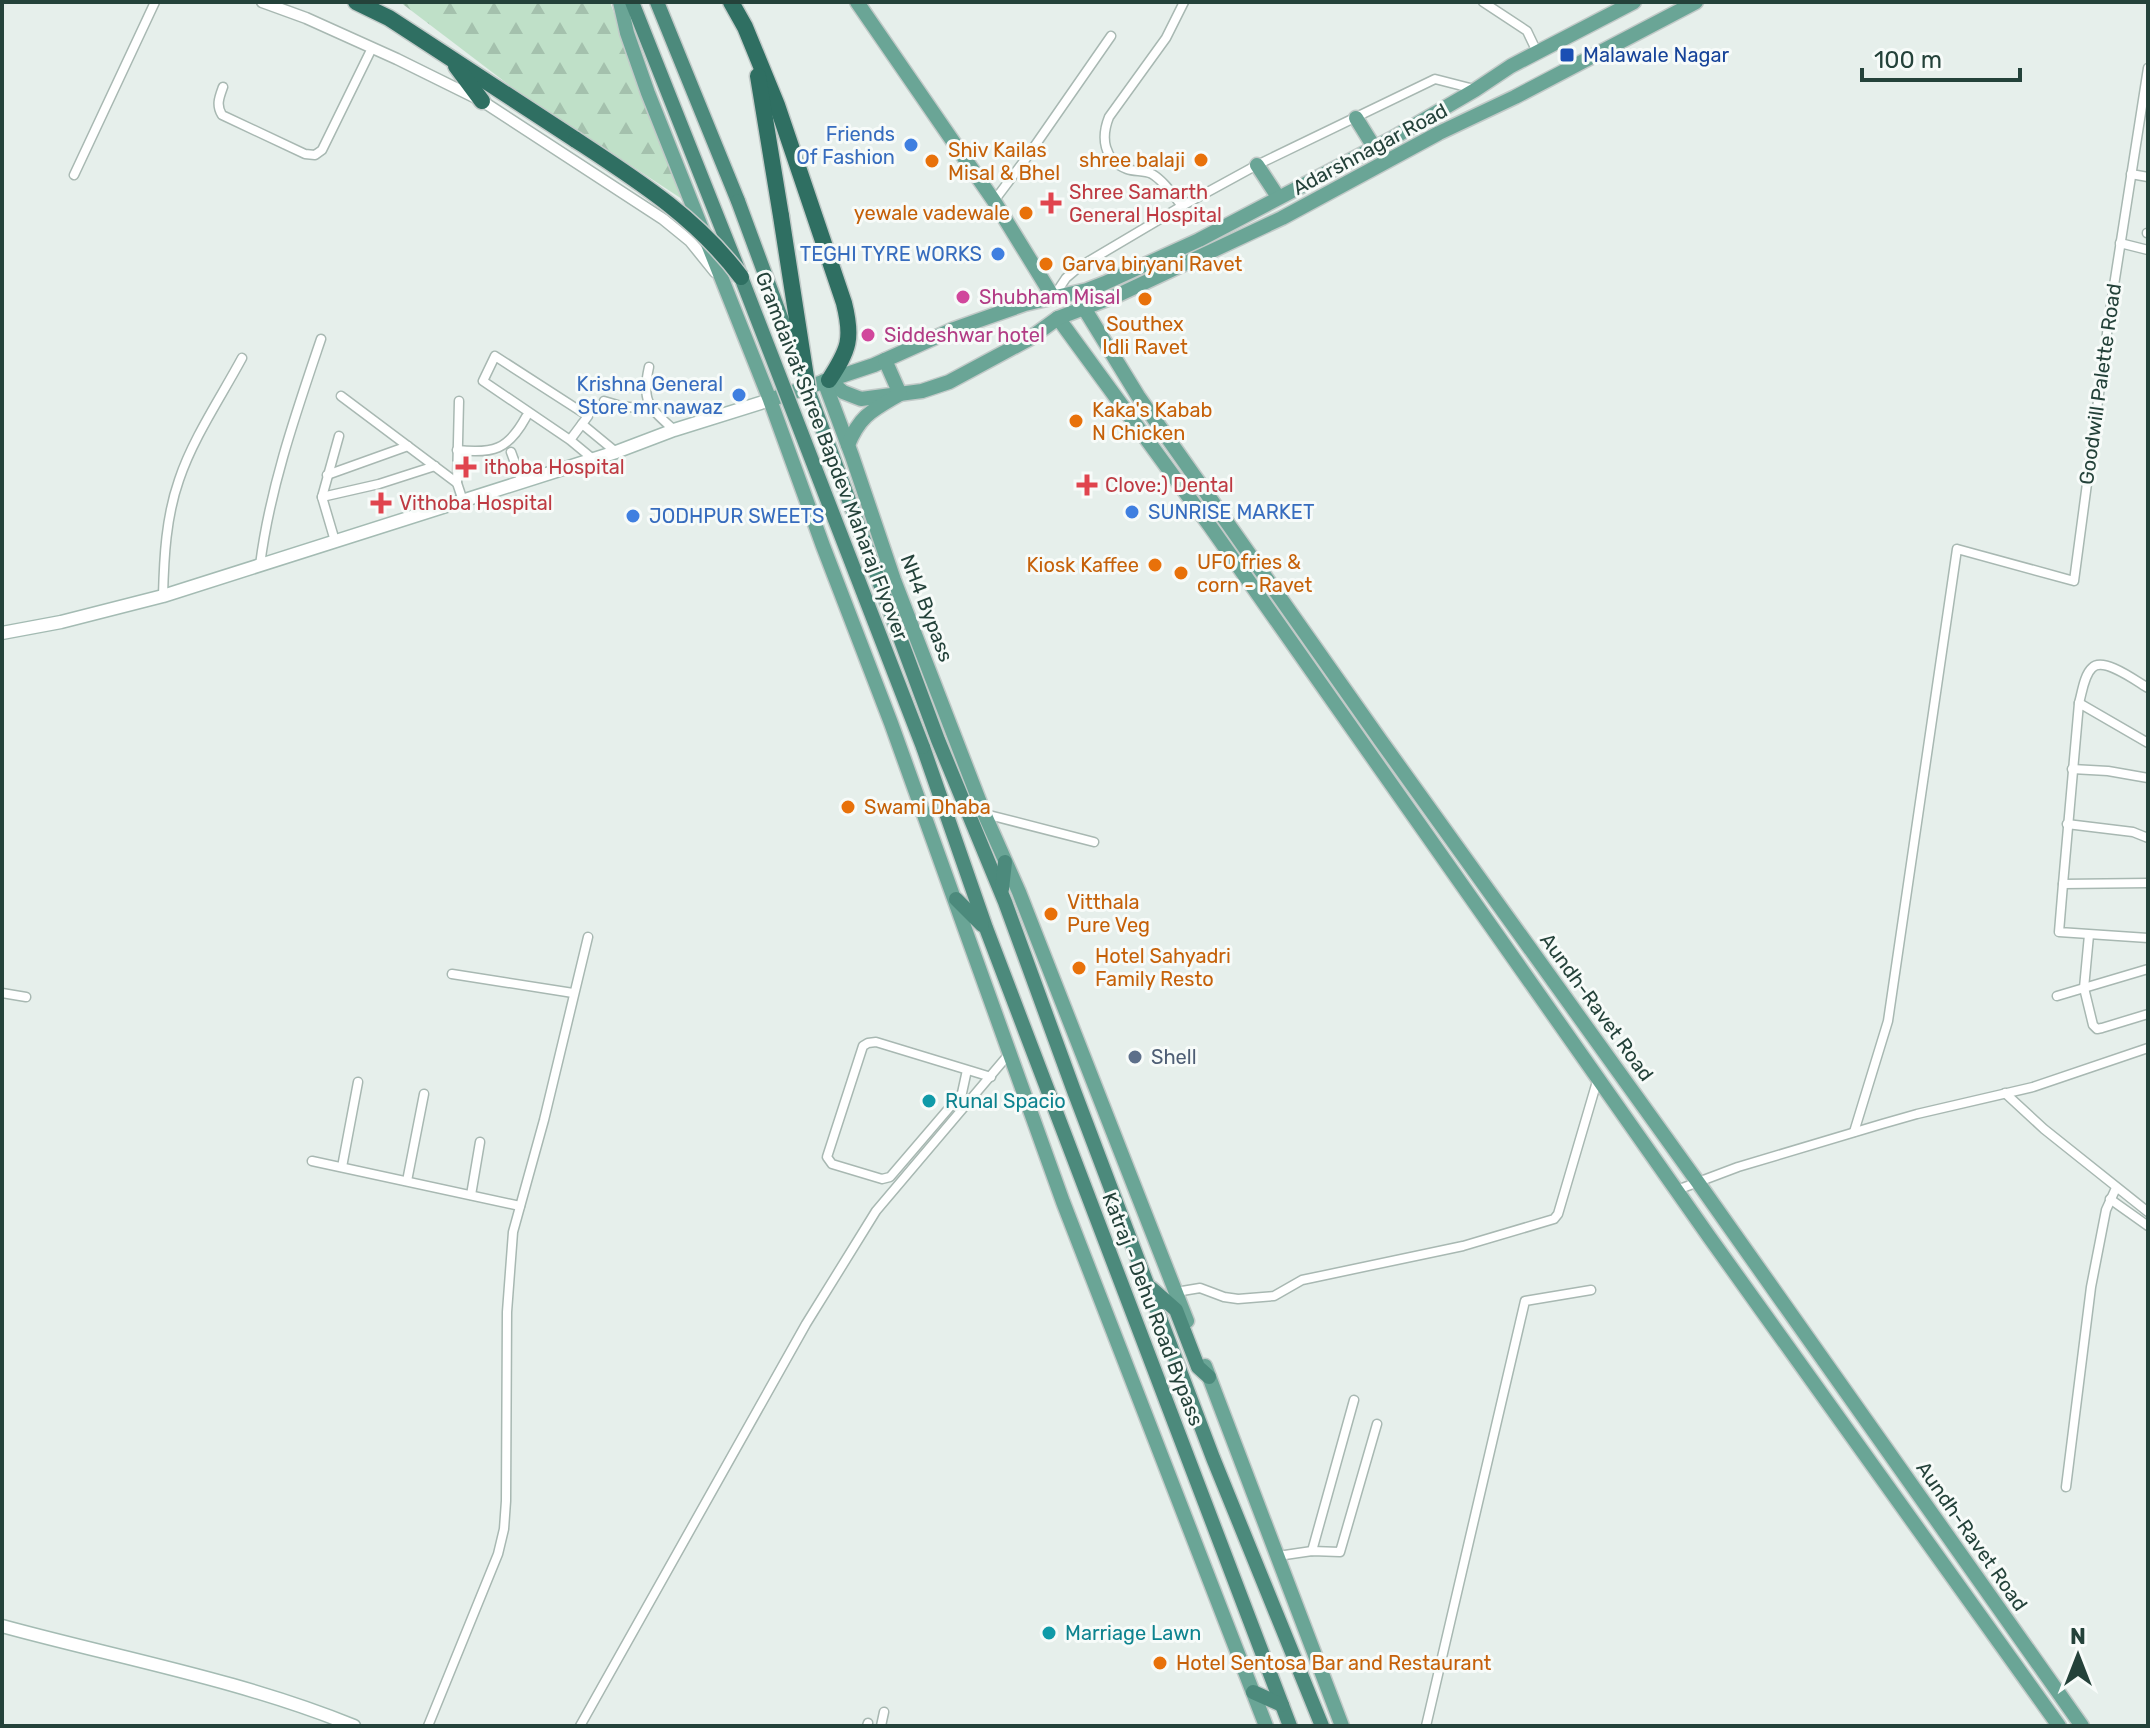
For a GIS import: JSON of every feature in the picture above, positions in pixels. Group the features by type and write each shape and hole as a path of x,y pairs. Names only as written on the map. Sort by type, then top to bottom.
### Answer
{"highway":[{"path":"356,2 389,18 448,55 673,206 706,235 741,277"},
{"name":"Gramdaivat Shree Bapdev Maharaj Flyover","path":"632,2 716,210 923,747 986,928"},
{"name":"Gramdaivat Shree Bapdev Maharaj Flyover","path":"657,2 738,201 938,740 996,855"},
{"path":"731,2 741,17 777,105 844,303 849,336 845,355 826,381"},
{"path":"750,40 760,84 808,390"},
{"path":"448,55 482,101"},
{"name":"Katraj - Dehu Road Bypass","path":"996,855 1001,893 1148,1286 1213,1458 1322,1726"},
{"path":"956,899 986,928"},
{"name":"Katraj - Dehu Road Bypass","path":"986,928 1290,1724"},
{"path":"1148,1286 1176,1310 1198,1367 1209,1377"},
{"path":"1253,1692 1282,1705"}],"main road":[{"path":"620,2 627,33 648,93 770,400 956,899 971,949 1089,1271 1266,1726"},
{"path":"857,2 994,201 1053,297"},
{"name":"Adarshnagar Road","path":"770,400 885,360 954,329 1025,304 1105,283 1199,240 1374,147 1537,52 1634,2"},
{"name":"Adarshnagar Road","path":"1058,318 1118,295 1282,218 1439,133 1515,97 1696,2"},
{"path":"1356,118 1374,147"},
{"path":"1257,165 1278,197"},
{"name":"Aundh-Ravet Road","path":"1084,308 1138,396 2082,1726"},
{"path":"826,381 861,399 922,391 949,382 1029,339 1058,318"},
{"name":"Aundh-Ravet Road","path":"1058,318 1228,552 2059,1726"},
{"path":"885,360 900,394"},
{"name":"NH4 Bypass","path":"826,381 894,580 984,813 996,855 1019,892 1342,1726"},
{"path":"848,445 855,427 869,413 900,394"},
{"path":"2,633 61,622 163,596 770,400"},
{"path":"2,1626 181,1671 312,1710 354,1726"}],"street":[{"path":"74,175 155,2"},
{"path":"262,2 306,18 482,101 663,219 690,241 721,279"},
{"path":"1182,206 1160,180 1148,172 1127,169 1117,163 1106,150 1104,130 1109,117 1166,38 1184,2"},
{"path":"1483,2 1527,31 1537,52"},
{"path":"994,201 1111,36"},
{"path":"223,87 218,101 222,115 305,154 315,155 322,150 372,48"},
{"name":"Goodwill Palette Road","path":"1854,1132 1888,1021 1957,549 2074,581 2120,243 2148,68"},
{"path":"1053,297 1066,278 1079,267 1257,165 1435,79 1475,90"},
{"path":"2131,174 2148,177"},
{"path":"2120,243 2148,250"},
{"path":"260,565 274,487 321,339"},
{"path":"570,440 588,416 495,356 483,381 593,459"},
{"path":"163,596 167,533 179,478 242,358"},
{"path":"649,367 645,395 653,410 674,430"},
{"path":"341,396 457,483"},
{"path":"459,401 457,483 463,501"},
{"path":"604,401 653,410"},
{"path":"457,450 475,452 500,448 514,436 526,417"},
{"path":"582,424 616,452"},
{"path":"335,541 322,497 339,436"},
{"path":"327,475 408,446"},
{"path":"511,452 522,482"},
{"path":"322,497 379,484 435,466"},
{"path":"2148,688 2109,665 2094,665 2090,669 2079,703 2059,931 2148,938"},
{"path":"2079,703 2148,743"},
{"path":"2072,769 2148,778"},
{"path":"984,813 1094,842"},
{"path":"2067,824 2133,832 2148,838"},
{"path":"2063,884 2148,883"},
{"path":"2089,935 2084,988 2094,1028 2148,1014"},
{"path":"428,1726 498,1554 504,1529 507,1312 513,1232 544,1120 588,937"},
{"path":"2057,996 2148,969"},
{"path":"452,974 573,993"},
{"path":"2,993 26,997"},
{"path":"967,1070 962,1093 890,1177 882,1179 832,1164 827,1157 863,1046 868,1043 876,1042 991,1077"},
{"path":"1677,1190 1854,1132 2033,1087 2148,1048"},
{"path":"580,1726 806,1324 876,1211 1009,1054"},
{"path":"1176,1292 1200,1288 1238,1299 1274,1296 1302,1280 1463,1246 1554,1219 1598,1078"},
{"path":"342,1167 358,1082"},
{"path":"2005,1093 2044,1129 2148,1212"},
{"path":"407,1181 424,1094"},
{"path":"471,1195 480,1142"},
{"path":"312,1161 520,1206"},
{"path":"2066,1487 2091,1287 2101,1230 2116,1188"},
{"path":"2110,1199 2148,1226"},
{"path":"1426,1726 1525,1301 1591,1290"},
{"path":"1312,1551 1354,1400"},
{"path":"1278,1556 1312,1551 1340,1552 1377,1424"},
{"path":"881,1726 884,1712"}],"green space":[{"path":"400,2 610,2 682,199 513,88"}],"place":[{"name":"Malawale Nagar","path":"1567,55"},
{"name":"Friends Of Fashion","path":"911,145"},
{"name":"shree balaji","path":"1201,160"},
{"name":"Shiv Kailas Misal & Bhel","path":"932,161"},
{"name":"Shree Samarth General Hospital","path":"1051,203"},
{"name":"yewale vadewale","path":"1026,213"},
{"name":"TEGHI TYRE WORKS","path":"998,254"},
{"name":"Garva biryani Ravet","path":"1046,264"},
{"name":"Shubham Misal","path":"963,297"},
{"name":"Southex Idli Ravet","path":"1145,299"},
{"name":"Siddeshwar hotel","path":"868,335"},
{"name":"Krishna General Store mr nawaz","path":"739,395"},
{"name":"Kaka's Kabab N Chicken","path":"1076,421"},
{"name":"ithoba Hospital","path":"466,467"},
{"name":"Clove:) Dental","path":"1087,485"},
{"name":"Vithoba Hospital","path":"381,503"},
{"name":"SUNRISE MARKET","path":"1132,512"},
{"name":"JODHPUR SWEETS","path":"633,516"},
{"name":"Kiosk Kaffee","path":"1155,565"},
{"name":"UFO fries & corn - Ravet","path":"1181,573"},
{"name":"Swami Dhaba","path":"848,807"},
{"name":"Vitthala Pure Veg","path":"1051,914"},
{"name":"Hotel Sahyadri Family Resto","path":"1079,968"},
{"name":"Shell","path":"1135,1057"},
{"name":"Runal Spacio","path":"929,1101"},
{"name":"Marriage Lawn","path":"1049,1633"},
{"name":"Hotel Sentosa Bar and Restaurant","path":"1160,1663"}]}
